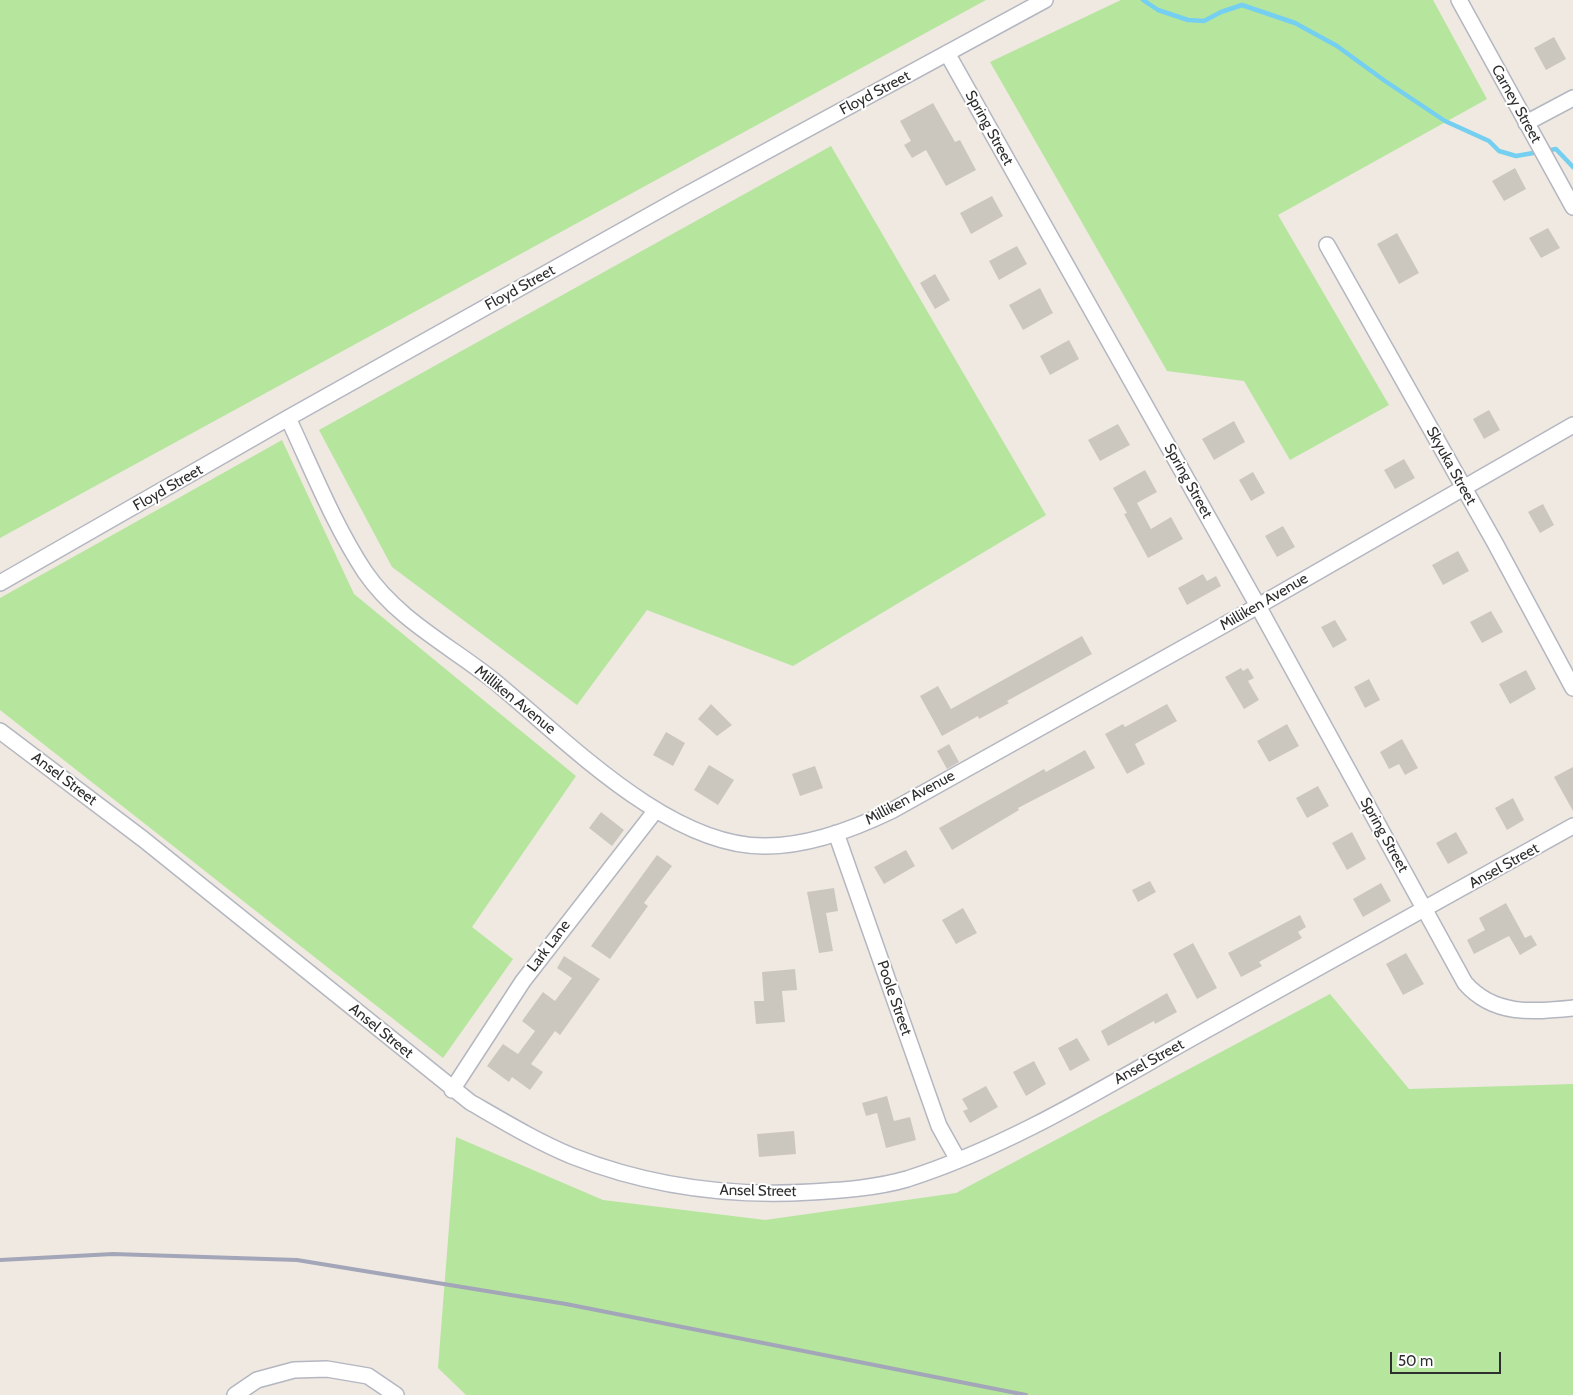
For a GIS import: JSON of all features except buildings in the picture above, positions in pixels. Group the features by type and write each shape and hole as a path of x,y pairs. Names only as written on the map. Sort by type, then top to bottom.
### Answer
{"street":[{"name":"Floyd Street","path":"0,583 288,418 684,196 1045,0"},
{"name":"Carney Street","path":"1459,0 1573,207"},
{"name":"Spring Street","path":"947,53 1258,606 1465,983 1476,995 1495,1005 1533,1011 1573,1008"},
{"path":"1526,123 1573,98"},
{"name":"Skyuka Street","path":"1327,245 1573,688"},
{"name":"Milliken Avenue","path":"288,418 348,542 366,573 388,601 415,625 491,679 607,775 656,810 707,835 757,846 780,845 836,833 893,810 1258,606 1573,425"},
{"name":"Ansel Street","path":"0,731 143,839 452,1090 529,1136 572,1156 634,1176 708,1190 783,1193 843,1190 905,1180 1020,1134 1573,826"},
{"name":"Lark Lane","path":"452,1090 523,981 656,810"},
{"name":"Poole Street","path":"836,833 939,1126 958,1160"},
{"path":"235,1395 257,1380 294,1370 328,1369 368,1376 396,1395"}],"green space":[{"path":"0,0 986,0 0,538"},
{"path":"1121,0 1433,0 1487,99 1278,215 1389,405 1290,460 1244,381 1167,371 990,62"},
{"path":"831,146 1046,515 793,666 647,610 577,705 392,567 319,430"},
{"path":"282,440 354,594 576,776 472,927 513,959 443,1058 0,710 0,598"},
{"path":"1330,994 1409,1089 1573,1084 1573,1395 466,1395 438,1368 456,1137 603,1200 765,1220 956,1193"}],"waterway":[{"path":"1143,0 1158,10 1188,20 1204,21 1221,12 1242,5 1295,23 1337,46 1445,121 1489,141 1499,151 1516,156 1556,149 1573,167"}],"railway":[{"path":"0,1260 113,1254 297,1260 566,1304 1026,1395"}]}
